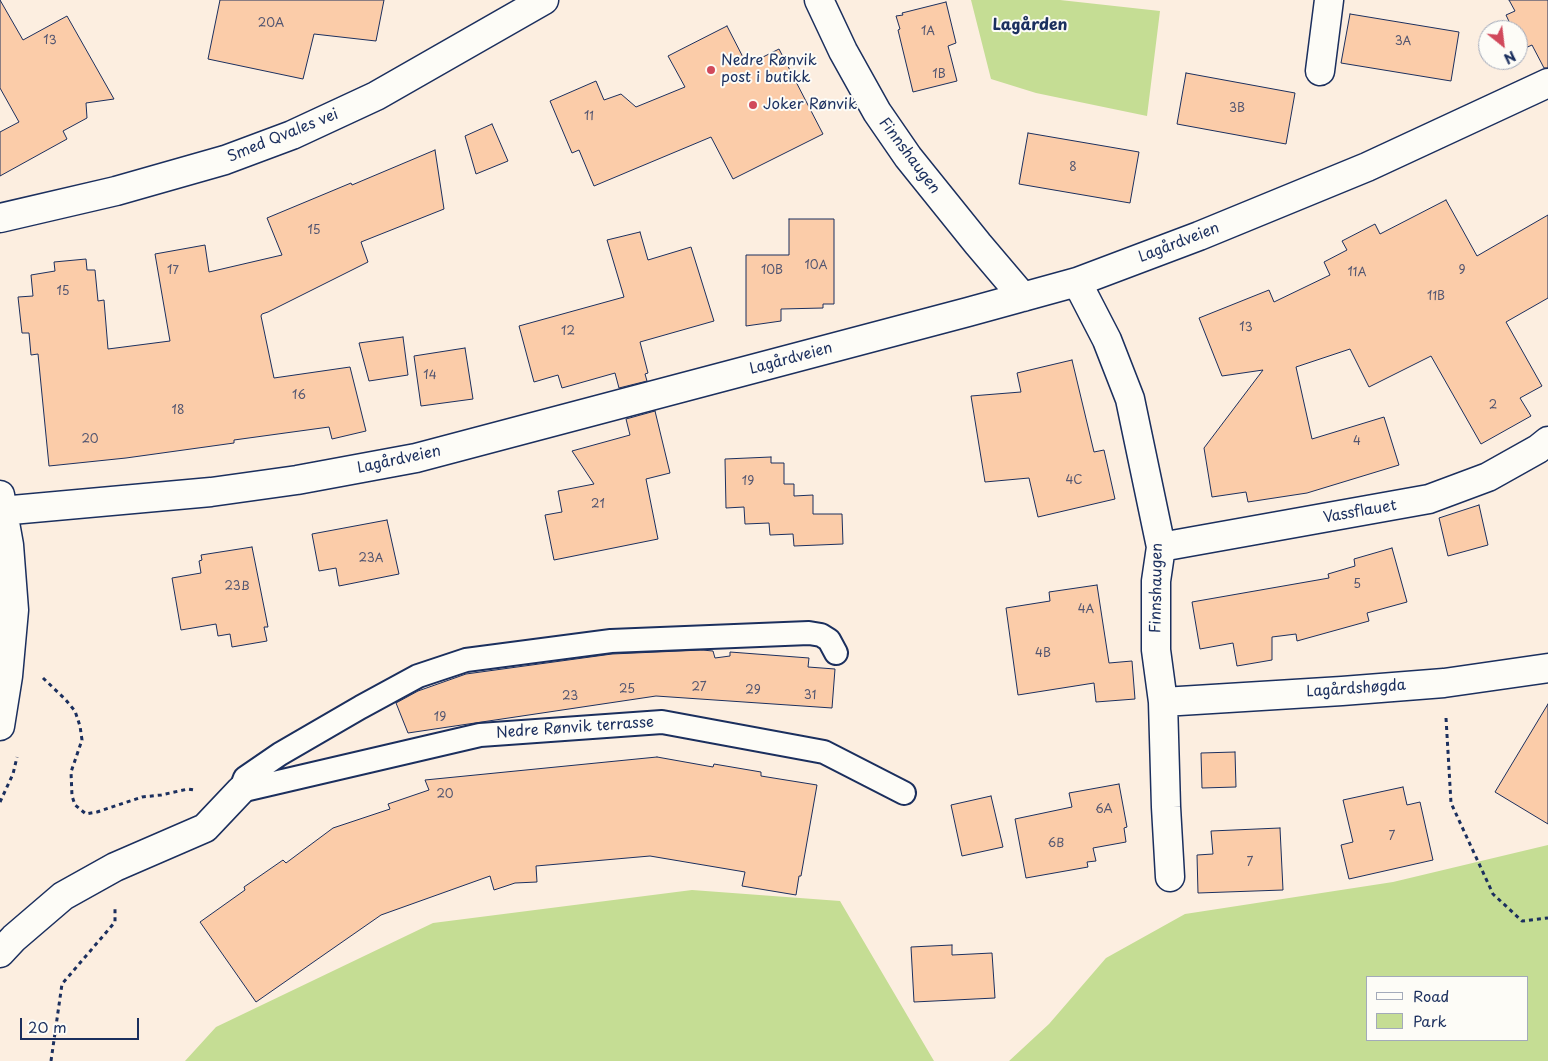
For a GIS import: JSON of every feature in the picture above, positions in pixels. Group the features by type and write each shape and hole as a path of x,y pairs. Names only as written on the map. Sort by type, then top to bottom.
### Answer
{"street":[{"name":"Smed Qvales vei","path":"0,218 116,191 226,160 292,135 376,96 544,0"},
{"name":"Finnshaugen","path":"819,0 843,51 877,112 908,156 978,244 1023,296"},
{"path":"1320,71 1328,0"},
{"name":"Lagårdveien","path":"1,506 211,492 297,480 416,458 1076,282 1199,236 1358,170 1548,83"},
{"name":"Finnshaugen","path":"1076,282 1107,340 1130,399 1160,547 1156,581 1156,650 1163,702 1170,877"},
{"name":"Vassflauet","path":"1160,547 1429,499 1488,477 1538,449 1548,441"},
{"path":"0,726 8,676 14,610 9,545 1,506"},
{"name":"Lagårdshøgda","path":"1163,702 1444,683 1548,668"},
{"path":"0,953 14,938 63,896 115,867 205,828 240,791"}],"lane":[{"path":"240,791 245,778 280,754 418,676 466,660 611,641 809,634 821,635 829,640 836,653"},
{"name":"Nedre Rønvik terrasse","path":"240,791 480,735 662,722 824,752 904,793"}],"path":[{"path":"38,674 66,699 75,711 82,740 71,772 72,796 75,805 86,814 98,812 142,797 188,789"},
{"path":"1444,683 1451,803 1493,894 1522,921 1548,918"},
{"path":"51,1061 62,984 114,922 115,867"}],"green space":[{"path":"971,0 1060,0 1160,11 1147,116 1036,93 991,79"},
{"path":"1548,845 1548,1061 1009,1061 1049,1024 1106,958 1185,914 1393,882"},
{"path":"692,890 840,901 934,1061 185,1061 216,1027 433,923"}],"building":[{"path":"0,0 23,40 67,16 114,99 86,103 87,118 63,131 67,139 0,176 0,132 19,122 0,88"},
{"path":"220,0 384,0 376,41 314,34 303,79 208,59"},
{"path":"1509,0 1548,0 1548,68 1544,68 1532,45 1528,47 1528,20 1508,20 1506,15 1515,11"},
{"path":"946,2 956,43 948,46 957,81 913,92 896,16"},
{"path":"1350,14 1459,32 1451,81 1341,63"},
{"path":"727,26 747,65 779,49 823,134 733,179 711,137 594,186 579,150 572,153 550,101 596,81 604,100 621,94 636,107 685,87 668,56"},
{"path":"1186,73 1295,93 1286,144 1177,124"},
{"path":"492,124 508,161 476,174 465,136"},
{"path":"1028,133 1139,152 1130,203 1019,184"},
{"path":"435,150 444,209 361,242 368,262 261,316 274,378 350,367 366,431 332,439 329,427 234,440 234,443 126,458 49,466 38,354 31,355 29,333 22,333 18,297 33,296 31,275 55,271 54,262 86,259 87,270 95,270 98,301 104,300 108,349 170,341 155,254 205,245 209,272 282,255 267,218"},
{"path":"1446,200 1477,256 1548,215 1548,298 1506,322 1542,386 1520,398 1531,416 1481,444 1431,356 1369,387 1350,349 1296,367 1312,439 1384,417 1399,465 1307,493 1248,502 1246,492 1212,497 1204,448 1263,370 1222,376 1199,318 1269,290 1274,302 1330,275 1324,262 1347,250 1342,241 1375,224 1380,234"},
{"path":"789,219 834,219 834,304 823,304 823,308 781,309 781,321 746,326 746,255 789,255"},
{"path":"640,232 648,260 691,247 714,321 640,342 648,373 645,374 647,381 619,388 615,373 562,388 558,375 534,382 519,326 624,297 607,240"},
{"path":"403,337 408,375 369,381 359,343"},
{"path":"465,348 473,399 421,406 414,356"},
{"path":"1072,360 1094,452 1104,450 1115,499 1038,517 1029,478 985,482 971,396 1021,392 1017,373"},
{"path":"655,411 670,473 646,479 658,539 554,560 545,515 562,512 558,491 594,484 572,451 630,435 626,419"},
{"path":"771,457 771,463 784,463 784,484 794,484 794,496 813,495 813,514 842,514 843,544 794,546 793,534 770,535 769,523 745,524 744,507 726,508 725,459"},
{"path":"1479,505 1488,545 1448,556 1439,518"},
{"path":"387,520 399,574 339,586 336,568 319,571 312,534"},
{"path":"252,547 268,627 264,627 267,641 232,647 230,634 218,636 216,624 181,630 172,578 201,573 199,561 202,560 201,555"},
{"path":"1392,548 1407,602 1367,613 1369,621 1297,641 1296,634 1272,637 1272,660 1237,666 1233,643 1200,649 1192,602 1329,578 1328,574 1355,566 1354,559"},
{"path":"1097,585 1109,663 1132,661 1135,699 1096,702 1094,683 1018,695 1006,608 1050,601 1049,592"},
{"path":"713,651 715,658 730,656 730,652 809,658 808,667 835,669 832,708 656,696 408,733 396,703 418,691 466,674 612,654"},
{"path":"1548,704 1548,824 1495,792"},
{"path":"1235,752 1236,787 1202,788 1201,753"},
{"path":"657,757 713,767 714,764 761,772 761,776 817,785 796,895 742,886 745,872 650,856 536,866 537,882 515,883 494,890 490,876 381,915 256,1002 200,922 245,890 244,887 283,860 286,863 333,828 390,809 388,804 429,790 425,780"},
{"path":"1119,784 1127,827 1124,828 1126,842 1093,848 1096,861 1087,862 1088,867 1026,878 1015,819 1072,807 1069,793"},
{"path":"1403,787 1407,805 1420,802 1433,860 1349,879 1341,845 1353,842 1343,800"},
{"path":"991,796 1003,847 962,856 951,805"},
{"path":"1280,828 1283,890 1198,893 1197,855 1213,854 1211,831"},
{"path":"952,945 952,955 992,953 995,998 914,1002 911,947"}],"place":[{"name":"Nedre Rønvik post i butikk","path":"711,70"},
{"name":"Joker Rønvik","path":"753,105"}],"district":[{"name":"Lagården","path":"1030,26"}]}
